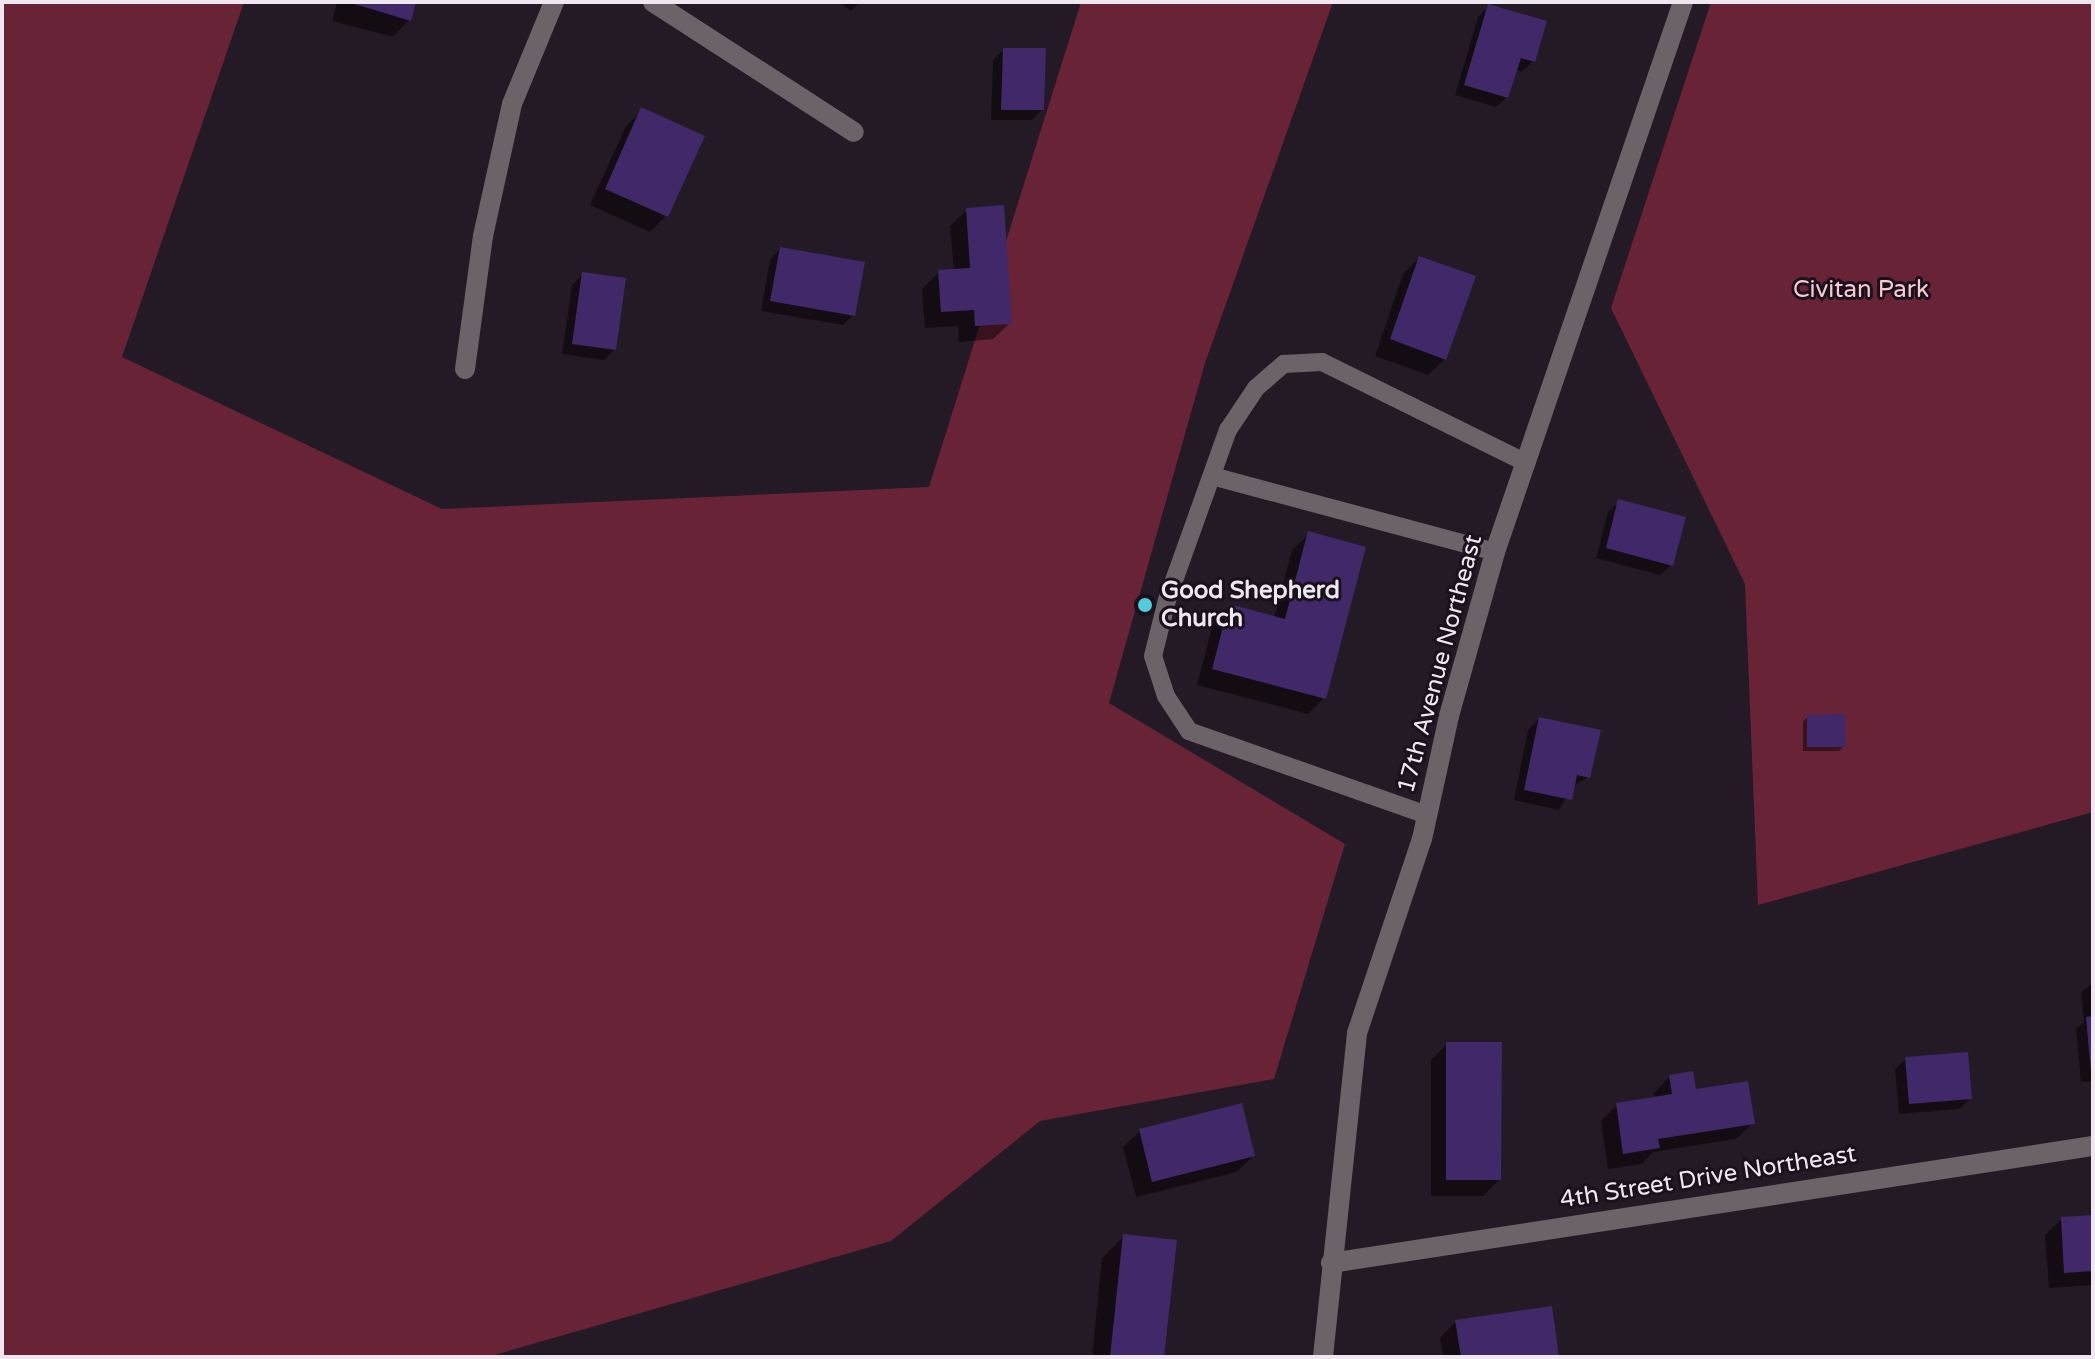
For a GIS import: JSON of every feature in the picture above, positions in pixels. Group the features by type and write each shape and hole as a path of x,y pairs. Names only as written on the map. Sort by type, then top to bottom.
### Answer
{"street":[{"path":"465,369 483,236 512,104 554,2"},
{"path":"653,2 854,132"},
{"name":"17th Avenue Northeast","path":"1323,1357 1357,1033 1427,815 1495,552 1683,2"},
{"name":"4th Street Drive Northeast","path":"1331,1263 2093,1146"}],"lane":[{"path":"1427,815 1189,731 1166,696 1153,656 1167,600 1228,430 1256,388 1284,364 1322,362 1526,463"},
{"path":"1212,476 1495,552"}],"green space":[{"path":"2,2 244,2 122,357 442,509 929,487 1081,2 1333,2 1205,363 1109,703 1345,844 1274,1079 1040,1121 891,1241 487,1357 2,1357"},
{"name":"Civitan Park","path":"1711,2 2093,2 2093,812 1758,905 1745,584 1611,308"}],"building":[{"path":"348,2 416,2 411,21"},
{"path":"1488,4 1547,21 1535,62 1521,58 1508,98 1464,85"},
{"path":"1003,48 1046,48 1044,110 1001,110"},
{"path":"641,107 705,136 668,217 605,189"},
{"path":"1004,205 1012,324 975,326 974,310 941,312 938,270 970,268 966,208"},
{"path":"780,247 865,262 855,316 770,301"},
{"path":"1419,256 1476,276 1446,360 1390,339"},
{"path":"582,272 626,278 616,350 572,344"},
{"path":"1618,499 1686,517 1673,566 1606,548"},
{"path":"1308,531 1366,547 1326,699 1212,669 1229,604 1285,619"},
{"path":"1845,714 1846,747 1807,747 1807,715"},
{"path":"1539,717 1601,730 1590,778 1577,775 1572,800 1524,790"},
{"path":"2093,1016 2093,1073 2091,1073 2086,1017"},
{"path":"1446,1042 1502,1042 1501,1180 1446,1180"},
{"path":"1968,1052 1972,1099 1909,1104 1905,1057"},
{"path":"1693,1071 1696,1089 1748,1081 1755,1124 1658,1139 1660,1148 1623,1154 1616,1103 1672,1094 1669,1075"},
{"path":"1242,1103 1255,1156 1152,1182 1139,1129"},
{"path":"2093,1215 2093,1271 2064,1273 2061,1217"},
{"path":"1123,1234 1177,1240 1164,1357 1110,1357"},
{"path":"1552,1306 1559,1357 1461,1357 1455,1320"}],"place":[{"name":"Good Shepherd Church","path":"1145,605"}]}
